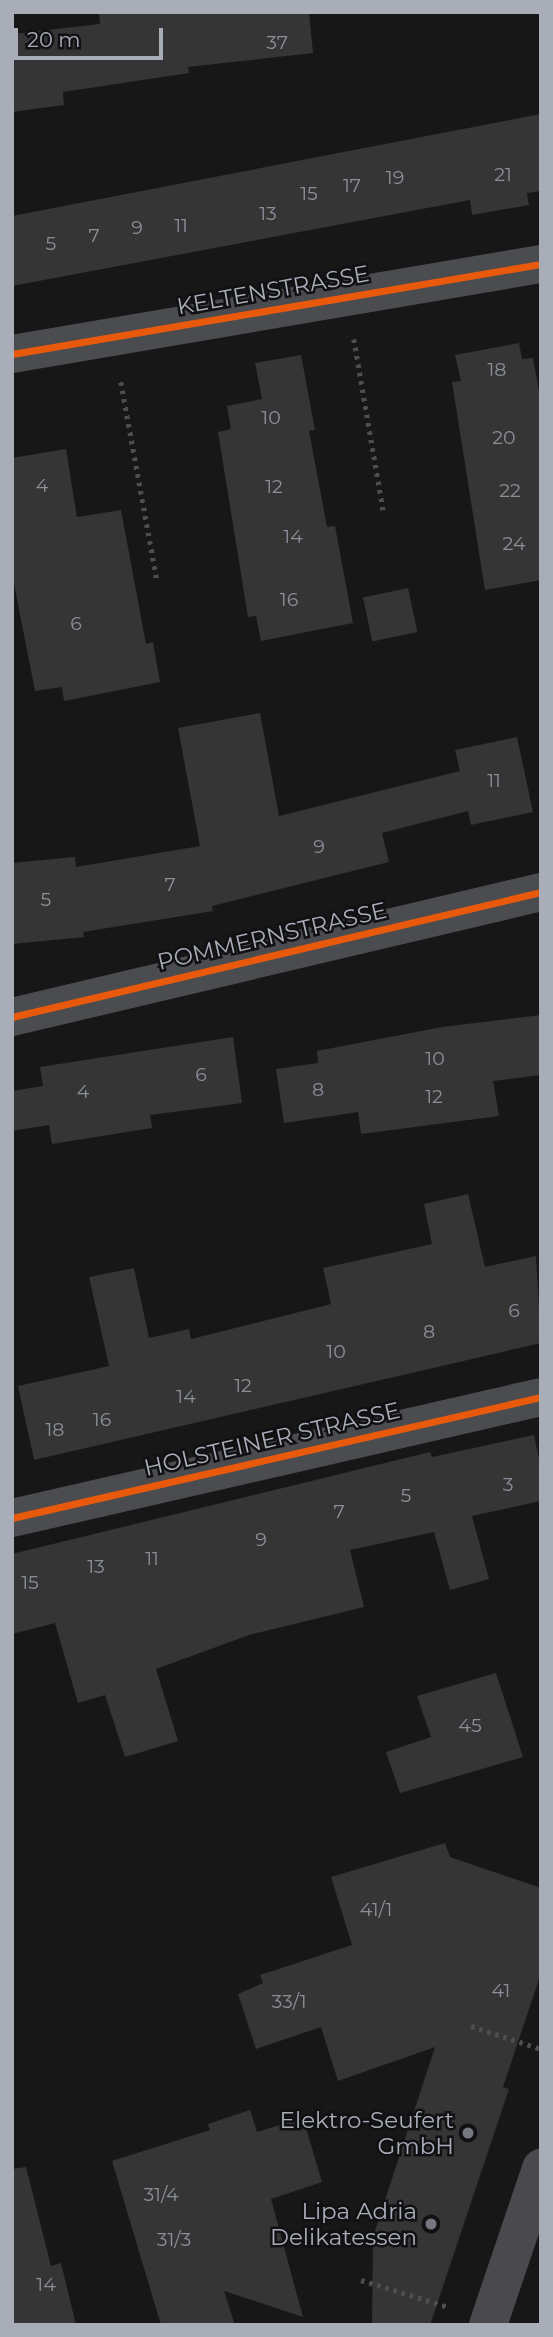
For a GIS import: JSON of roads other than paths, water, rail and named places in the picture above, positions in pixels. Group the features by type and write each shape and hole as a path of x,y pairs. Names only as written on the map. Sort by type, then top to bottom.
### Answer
{"main road":[{"path":"489,2322 541,2168"}],"street":[{"name":"KELTENSTRASSE","path":"12,354 541,264"},
{"name":"POMMERNSTRASSE","path":"12,1017 541,892"},
{"name":"HOLSTEINER STRASSE","path":"12,1518 541,1397"}],"place":[{"name":"Elektro-Seufert GmbH","path":"468,2133"},
{"name":"Lipa Adria Delikatessen","path":"431,2224"}]}
